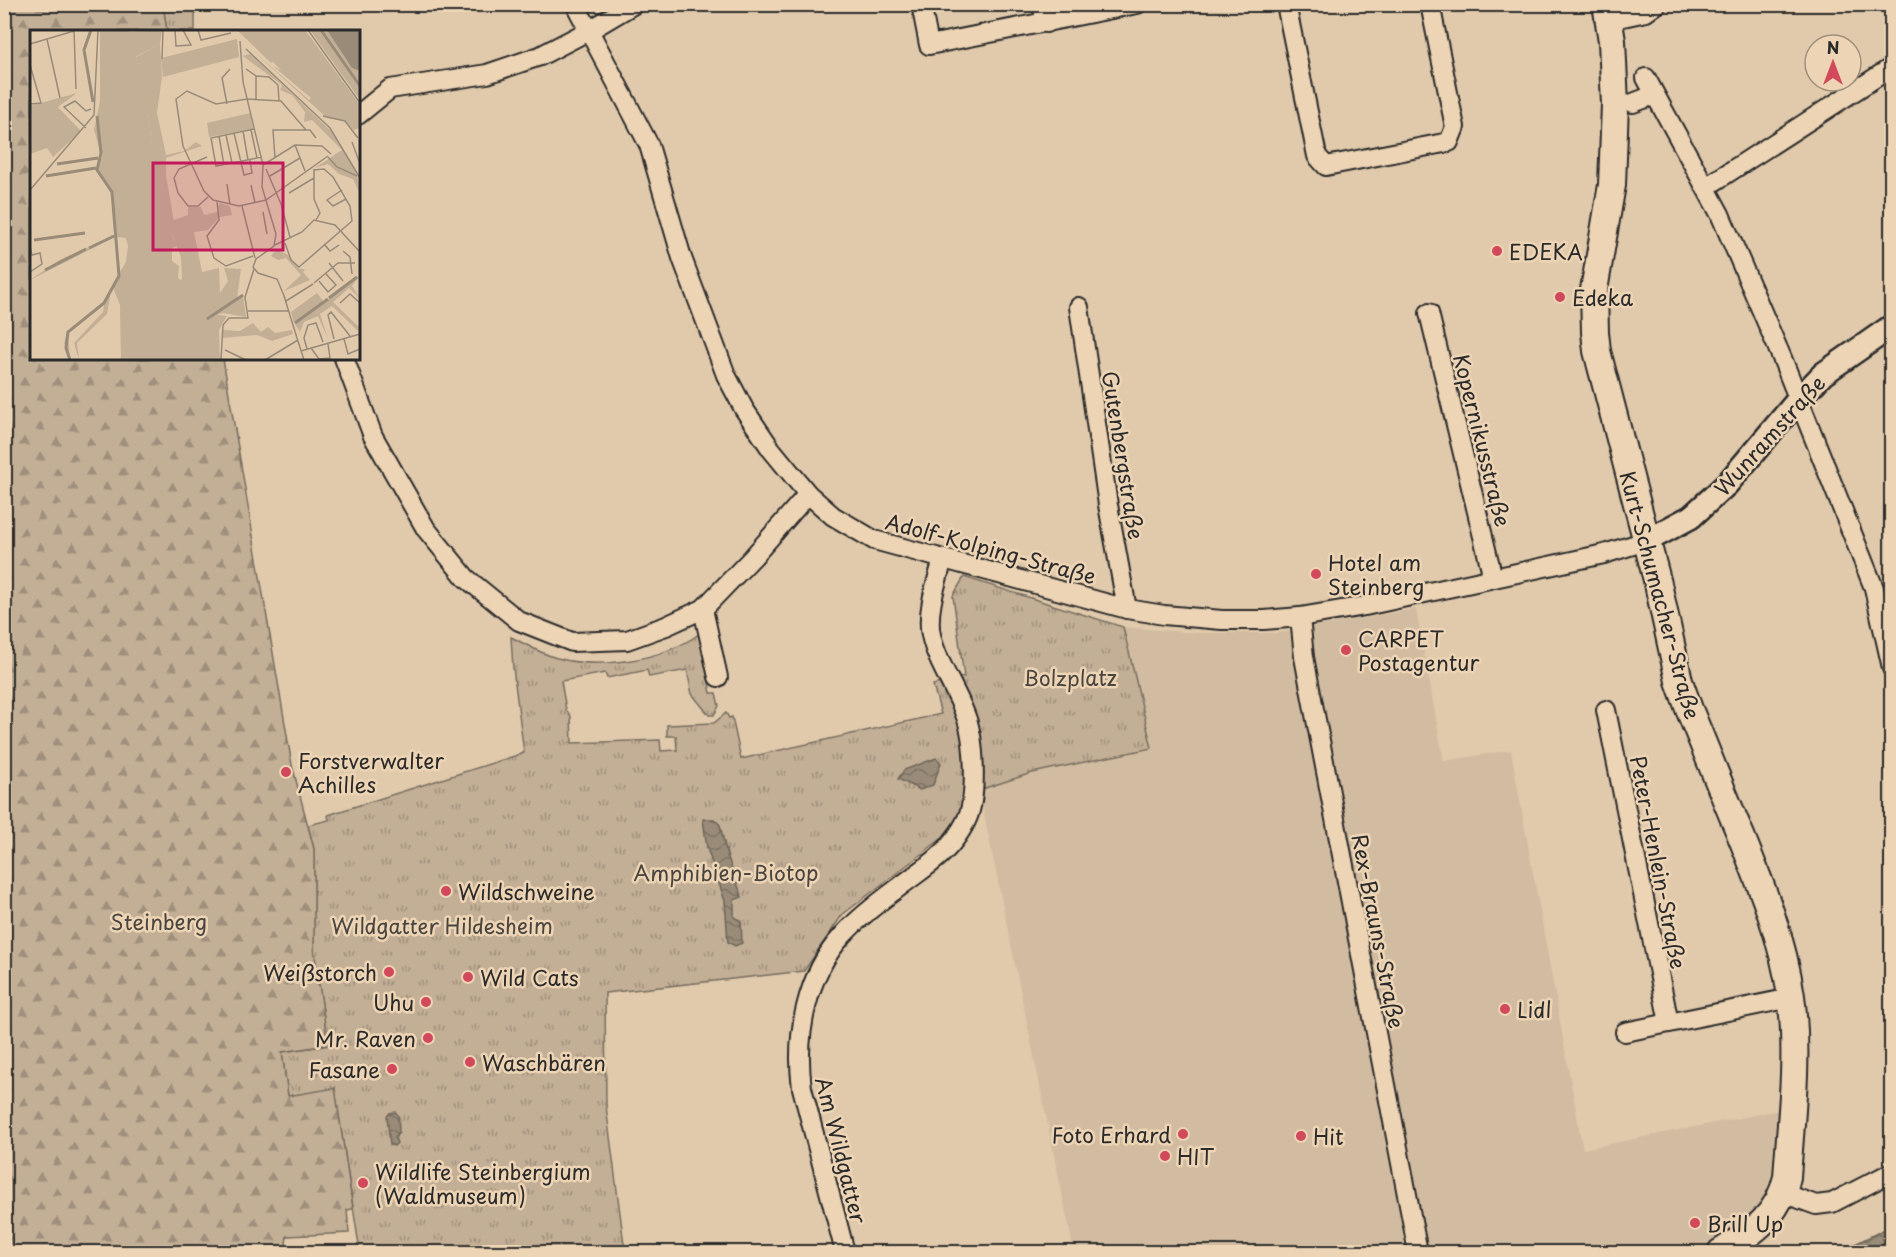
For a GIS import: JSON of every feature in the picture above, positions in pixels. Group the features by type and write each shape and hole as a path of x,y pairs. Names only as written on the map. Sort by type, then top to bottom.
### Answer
{"main road":[{"name":"Kurt-Schumacher-Straße","path":"1607,12 1615,96 1612,185 1594,290 1595,332 1601,369 1670,635 1679,681 1768,902 1780,942 1791,998 1795,1045 1787,1178 1784,1193 1774,1211 1764,1222 1721,1252"}],"street":[{"name":"Adolf-Kolping-Straße","path":"575,4 649,145 682,258 726,375 744,409 771,449 808,494 833,516 874,540 1127,609 1222,620 1300,617 1365,606 1604,554 1646,541"},
{"path":"360,113 390,89 487,74 540,56 634,4"},
{"path":"921,4 929,45 1137,4"},
{"path":"1042,4 1046,23"},
{"path":"1286,4 1317,156 1326,166 1449,142 1455,127 1430,4"},
{"path":"1607,12 1646,12 1657,4"},
{"path":"1706,187 1892,67"},
{"path":"1646,78 1706,187 1738,253 1874,588 1892,668"},
{"path":"1633,103 1654,95"},
{"name":"Gutenbergstraße","path":"1079,307 1108,505 1127,609"},
{"name":"Kopernikusstraße","path":"1429,313 1493,578"},
{"name":"Wunramstraße","path":"1646,541 1691,517 1727,484 1798,400 1824,374 1892,326"},
{"path":"345,360 373,436 426,529 466,578 519,621 572,642 627,640 703,609 753,557 808,494"},
{"name":"Am Wildgatter","path":"845,1252 802,1088 799,1066 802,1027 808,996 826,957 842,935 890,894 941,856 967,820 974,781 970,732 965,714 940,662 930,633 932,598 943,559"},
{"path":"703,609 718,677"},
{"name":"Rex-Brauns-Straße","path":"1300,617 1304,657 1418,1252"},
{"name":"Peter-Henlein-Straße","path":"1606,710 1669,1023"},
{"path":"1625,1032 1791,998"},
{"path":"1784,1193 1816,1205 1832,1203 1892,1172"}],"shaded area":[{"path":"1416,609 1444,761 1511,750 1583,1149 1779,1110 1774,1168 1763,1198 1752,1216 1711,1252 1074,1252 979,790 1032,773 1152,748 1123,627 1199,633 1278,633"}],"green space":[{"name":"Steinberg","path":"5,4 163,5 167,30 30,30 30,360 223,360 292,765 314,849 314,950 328,1045 282,1052 288,1096 335,1088 353,1209 347,1210 349,1233 287,1236 285,1252 5,1252"},
{"path":"163,5 195,5 195,30 167,30"},
{"path":"964,577 1123,627 1152,748 1032,773 979,790 941,839 842,915 804,971 605,993 606,1106 625,1252 360,1252 335,1089 288,1096 282,1052 328,1045 314,950 314,849 308,825 329,820 328,815 524,753 511,637 551,656 574,661 611,663 650,656 684,643 699,634 711,693 716,693 719,706 714,715 709,715 692,694 687,670 649,677 647,670 607,678 605,673 561,681 566,710 571,716 572,743 660,740 661,751 677,750 676,736 667,736 667,725 714,723 726,713 729,718 732,717 741,759 941,714 933,685 964,677 953,596"}],"water":[{"path":"936,758 941,763 933,785 920,790 898,779 904,770"},
{"path":"703,819 714,819 720,825 727,855 742,897 734,900 734,917 741,921 742,943 735,946 728,942 725,901 707,848"},
{"path":"395,1112 398,1115 399,1132 395,1138 397,1143 394,1146 390,1145 387,1116"},
{"path":"1891,1226 1891,1252 1815,1252 1847,1251 1847,1248"}],"place":[{"name":"EDEKA","path":"1497,251"},
{"name":"Edeka","path":"1560,297"},
{"name":"Hotel am Steinberg","path":"1316,574"},
{"name":"CARPET Postagentur","path":"1346,650"},
{"name":"Forstverwalter Achilles","path":"286,772"},
{"name":"Wildschweine","path":"446,891"},
{"name":"Weißstorch","path":"389,972"},
{"name":"Wild Cats","path":"468,977"},
{"name":"Uhu","path":"426,1002"},
{"name":"Lidl","path":"1505,1009"},
{"name":"Mr. Raven","path":"428,1038"},
{"name":"Waschbären","path":"470,1062"},
{"name":"Fasane","path":"392,1069"},
{"name":"Foto Erhard","path":"1183,1134"},
{"name":"Hit","path":"1301,1136"},
{"name":"HIT","path":"1165,1156"},
{"name":"Wildlife Steinbergium (Waldmuseum)","path":"363,1183"},
{"name":"Brill Up","path":"1695,1223"}],"park label":[{"name":"Bolzplatz","path":"1070,677"},
{"name":"Amphibien-Biotop","path":"726,872"},
{"name":"Wildgatter Hildesheim","path":"442,925"}]}
